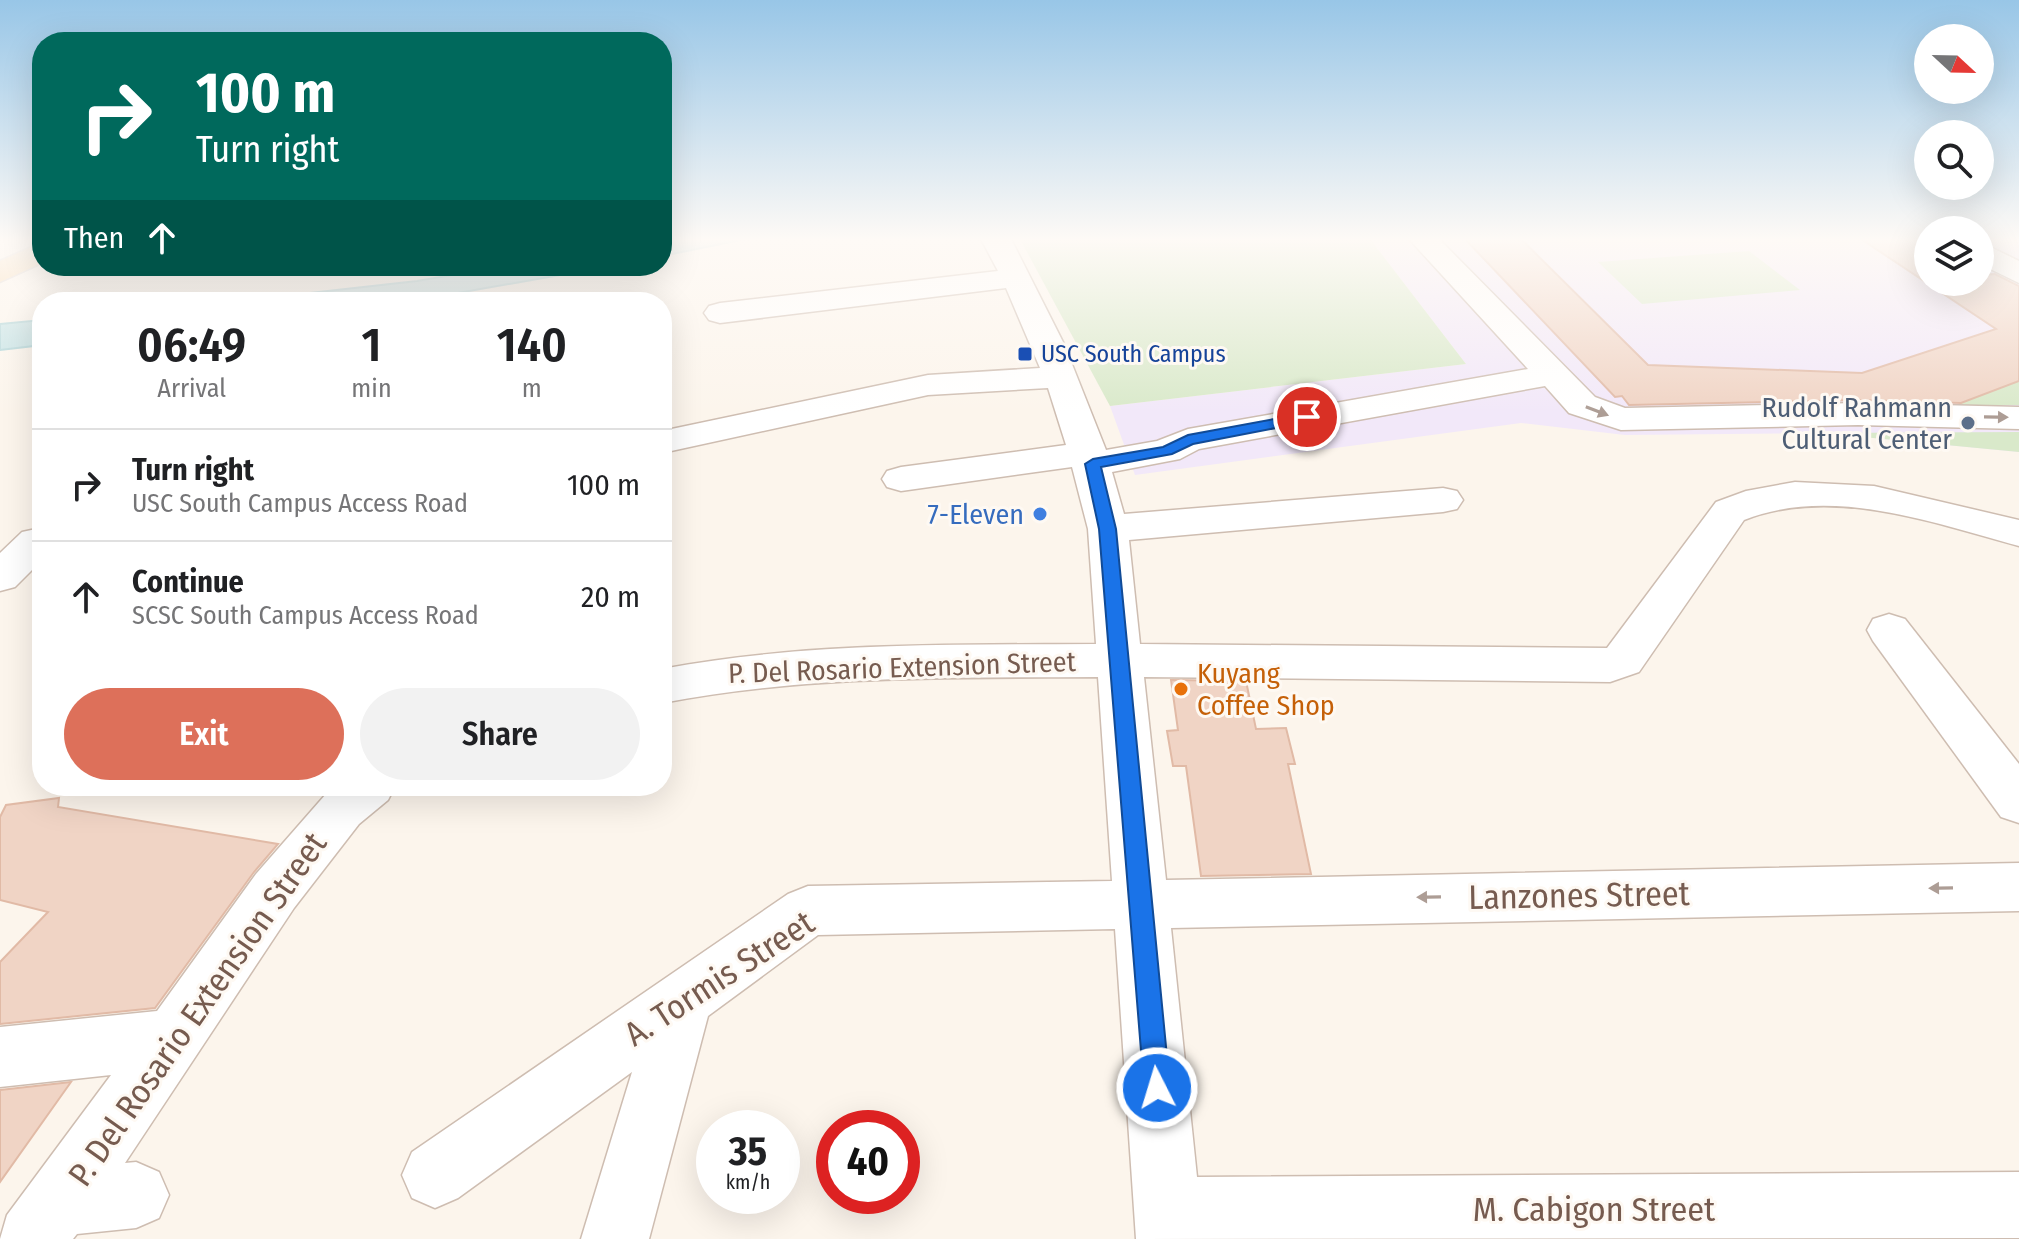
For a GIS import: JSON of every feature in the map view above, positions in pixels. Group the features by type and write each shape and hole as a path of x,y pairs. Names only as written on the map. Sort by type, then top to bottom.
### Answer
{"street":[{"path":"720,313 857,297"},
{"path":"1024,297 1089,453 1108,529 1169,1225"},
{"path":"1471,297 1536,376 1582,405 1621,419 1858,414 2019,418"},
{"path":"901,479 1089,453 1167,451 1188,440 1536,376"},
{"path":"672,440 928,385 1059,377"},
{"name":"P. Del Rosario Extension Street","path":"672,684 717,674 928,662 1118,660 1610,665 1623,660 1730,511 1740,506 1786,496 1899,501 2019,533"},
{"path":"1108,529 1443,500"},
{"path":"0,577 26,538"},
{"path":"1889,630 2019,802"},
{"name":"P. Del Rosario Extension Street","path":"46,1221 275,891 341,809 357,796"},
{"name":"Lanzones Street","path":"1139,903 2019,887"},
{"name":"A. Tormis Street","path":"435,1175 808,911 1139,903"},
{"path":"615,1239 683,999"},
{"path":"0,1057 171,1039"},
{"path":"46,1221 136,1195"},
{"name":"M. Cabigon Street","path":"1169,1225 1598,1224 2019,1205"}],"shaded area":[{"path":"1414,297 2019,297 2019,452 1821,433 1625,435 1521,423 1135,475 1110,406 1466,364"}],"green space":[{"path":"1051,297 1414,297 1466,364 1110,406"},
{"path":"1634,297 1723,297 1642,304"},
{"path":"2019,381 2019,405 1956,405"},
{"path":"2019,432 2019,452 1821,433"}],"water":[{"path":"32,321 32,346 0,350 0,324"}],"building":[{"path":"1520,297 1579,297 1648,365 1862,373 1996,329 1948,297 2019,297 2019,381 1961,403 1858,400 1629,405 1622,396 1615,397"},
{"path":"1171,680 1246,681 1256,729 1286,728 1295,764 1288,764 1311,874 1201,876 1186,766 1173,766 1167,731 1178,730"},
{"path":"59,798 58,807 278,844 155,1008 0,1024 0,962 48,912 0,900 0,817 6,805"},
{"path":"71,1082 0,1182 0,1090"}],"place":[{"name":"USC South Campus","path":"1025,354"},
{"name":"Rudolf Rahmann Cultural Center","path":"1968,423"},
{"name":"7-Eleven","path":"1040,514"},
{"name":"Kuyang Coffee Shop","path":"1181,689"}],"route":[{"path":"1157,1088 1108,529 1093,464 1167,451 1188,440 1307,417"}]}
